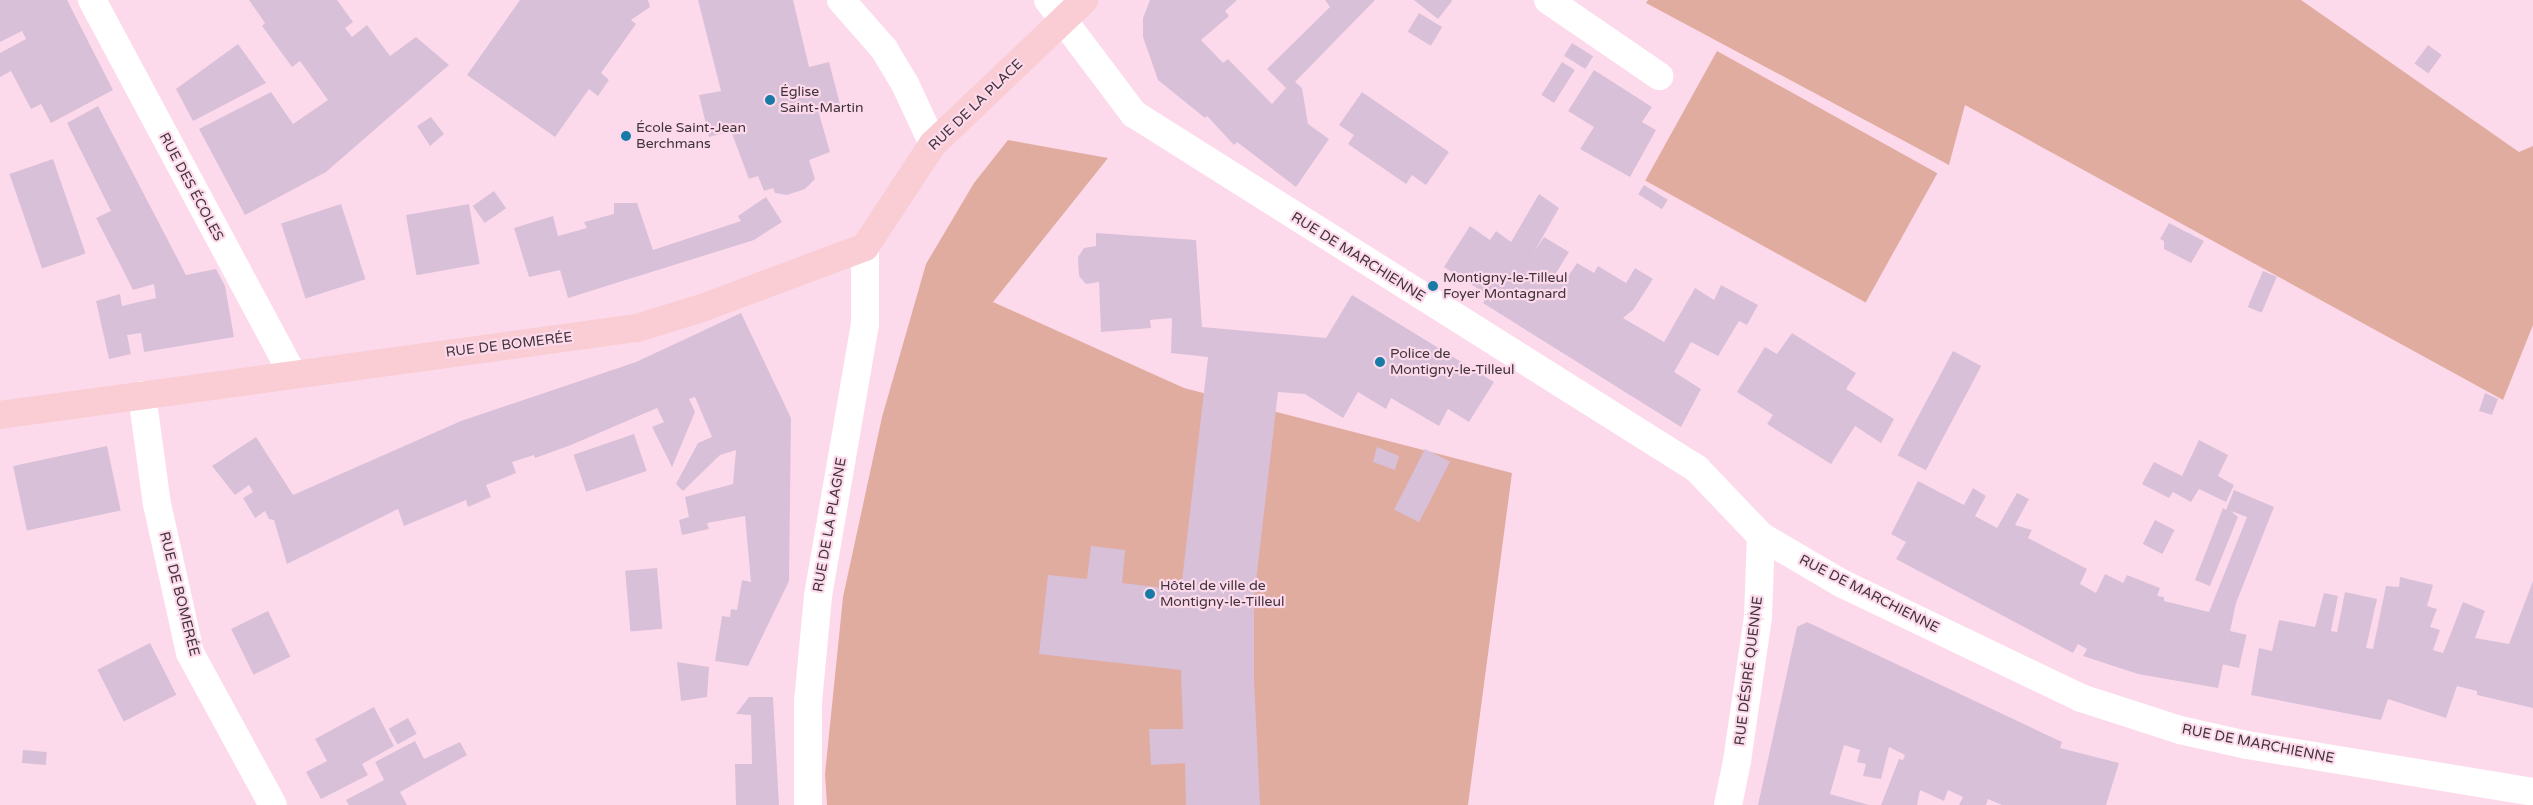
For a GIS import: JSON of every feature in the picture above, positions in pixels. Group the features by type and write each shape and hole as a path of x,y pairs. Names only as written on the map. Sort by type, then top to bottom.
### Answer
{"main road":[{"name":"RUE DE LA PLACE","path":"865,247 933,144 1056,10 1084,0"},
{"name":"RUE DE BOMERÉE","path":"0,415 292,373 637,328 702,308 865,247"}],"street":[{"name":"RUE DES ÉCOLES","path":"92,0 292,373"},
{"path":"841,0 884,49 905,84 933,144"},
{"path":"1548,0 1658,76"},
{"name":"RUE DE MARCHIENNE","path":"1056,10 1134,114 1697,469 1761,536 1842,583 2082,698 2180,730 2247,745 2533,792"},
{"name":"RUE DE LA PLAGNE","path":"808,805 808,702 818,596 865,326 865,247"},
{"name":"RUE DE BOMERÉE","path":"142,395 157,504 190,654 273,805"},
{"name":"RUE DÉSIRÉ QUENNE","path":"1728,805 1738,761 1758,616 1761,536"}],"shaded area":[{"path":"1648,0 2301,0 2519,152 2533,146 2533,325 2503,400 1965,105 1949,165 1646,3"},
{"path":"1717,51 1937,173 1866,303 1645,180"},
{"path":"1008,140 1108,158 993,302 1184,388 1512,473 1468,805 827,805 825,774 843,597 882,417 926,264 974,183"}],"building":[{"path":"0,0 67,0 113,90 51,123 41,104 31,109 11,71 0,77 0,53 26,39 22,31 0,42"},
{"path":"249,0 337,0 353,22 345,28 352,37 367,25 390,56 416,37 449,65 326,172 245,215 199,129 271,92 293,124 328,100 300,61 292,67 262,26 265,23"},
{"path":"520,0 648,0 650,7 631,20 636,24 601,73 609,80 598,96 589,89 555,137 467,75"},
{"name":"Église Saint-Martin","path":"698,0 793,0 809,67 829,62 840,104 818,110 830,152 809,160 815,179 805,189 787,195 775,193 773,188 764,191 758,176 749,179 731,131 709,137 699,95 721,91"},
{"path":"1150,0 1237,0 1225,11 1229,16 1201,40 1223,63 1228,59 1272,104 1286,88 1267,69 1330,7 1325,0 1375,0 1295,82 1302,88 1308,124 1329,139 1296,187 1237,142 1234,145 1207,116 1205,118 1158,80 1143,37 1143,18"},
{"path":"1414,0 1451,0 1452,1 1438,19"},
{"path":"1419,13 1442,27 1431,46 1408,32"},
{"path":"1572,43 1593,56 1585,69 1564,56"},
{"path":"238,44 266,83 193,121 176,89"},
{"path":"2428,45 2442,55 2428,74 2414,64"},
{"path":"1562,62 1575,70 1554,103 1541,95"},
{"path":"1594,70 1652,107 1642,122 1656,130 1630,177 1580,149 1594,127 1568,111"},
{"path":"1362,92 1449,152 1426,185 1412,175 1406,184 1348,144 1354,135 1339,125"},
{"path":"98,106 186,275 216,269 225,286 234,337 144,352 141,333 127,335 131,354 109,359 96,301 120,294 122,306 156,298 154,284 133,290 96,218 111,211 67,123"},
{"path":"431,117 444,134 430,146 417,126"},
{"path":"53,159 86,254 42,269 10,174"},
{"path":"1644,185 1668,200 1662,209 1638,194"},
{"path":"494,191 506,208 485,223 473,206"},
{"path":"1539,194 1559,208 1534,252 1544,237 1569,252 1555,275 1565,281 1577,263 1594,273 1598,266 1626,283 1635,268 1653,279 1633,310 1623,318 1664,342 1695,288 1714,300 1721,285 1758,305 1747,325 1739,321 1718,356 1691,342 1674,372 1701,389 1681,427 1483,303 1488,295 1444,267 1470,226 1490,240 1496,231 1511,242"},
{"path":"766,197 782,222 754,240 568,298 560,270 529,277 514,228 553,216 558,236 587,228 584,222 614,214 614,203 637,203 653,250 741,221 738,216"},
{"path":"341,204 365,279 305,299 281,223"},
{"path":"469,204 480,264 417,275 406,215"},
{"path":"2169,223 2204,241 2191,263 2164,249 2164,241 2160,239"},
{"path":"1096,233 1196,240 1202,327 1326,338 1352,295 1494,382 1469,422 1448,409 1439,426 1391,398 1386,409 1358,392 1343,418 1305,394 1278,392 1254,598 1254,681 1260,805 1186,805 1185,763 1151,765 1149,729 1183,729 1181,670 1039,654 1048,575 1087,579 1091,546 1125,550 1122,583 1181,590 1208,357 1171,353 1172,318 1150,320 1151,328 1101,332 1099,282 1086,284 1079,276 1078,257 1084,248 1096,246"},
{"path":"2263,271 2277,277 2262,313 2248,307"},
{"path":"741,313 791,418 789,581 748,666 715,661 722,616 730,617 731,609 737,610 742,580 751,582 745,516 707,523 709,529 682,535 679,520 689,517 685,497 733,484 736,450 720,455 683,491 676,484 698,443 712,437 695,397 689,399 695,412 672,467 652,427 664,422 657,408 571,445 535,458 534,455 512,462 516,473 486,485 491,497 468,507 466,500 404,526 398,509 287,564 274,520 269,519 265,511 255,518 243,498 253,492 249,485 235,495 212,466 256,437 293,495 461,421 636,362"},
{"path":"1792,333 1856,373 1846,389 1894,419 1881,443 1855,426 1831,464 1767,424 1773,415 1737,392 1765,347 1777,354"},
{"path":"1953,351 1981,366 1926,470 1898,455"},
{"path":"2485,393 2498,399 2492,415 2479,411"},
{"path":"634,434 647,471 586,492 573,455"},
{"path":"2199,440 2228,455 2218,476 2234,485 2226,502 2199,489 2191,502 2173,492 2169,498 2142,484 2154,462 2182,476"},
{"path":"107,446 121,511 27,531 13,466"},
{"path":"1377,447 1399,456 1395,470 1373,462"},
{"path":"1425,449 1450,462 1419,522 1394,510"},
{"path":"1918,481 1964,505 1973,488 1986,496 1975,516 1997,528 2017,493 2029,499 2015,525 2032,530 2028,538 2087,569 2080,584 2096,593 2105,574 2123,583 2127,575 2160,588 2157,596 2164,597 2164,601 2209,612 2247,517 2231,511 2238,517 2210,586 2195,580 2223,508 2226,510 2234,490 2274,507 2236,603 2218,688 2138,674 2083,656 2087,649 2078,644 2073,653 1896,559 1906,542 1891,534"},
{"path":"2155,520 2175,530 2162,554 2143,544"},
{"path":"657,568 662,629 630,632 625,571"},
{"path":"2400,577 2433,585 2427,606 2437,609 2430,627 2440,630 2433,650 2443,653 2463,602 2485,611 2475,638 2509,644 2533,581 2533,708 2477,695 2477,691 2457,686 2446,718 2388,699 2381,720 2251,695 2259,648 2272,651 2279,620 2315,627 2324,593 2338,596 2331,631 2337,632 2345,592 2377,599 2366,648 2373,649 2386,586 2399,587"},
{"path":"268,611 290,657 254,675 231,629"},
{"path":"1807,622 2062,742 2060,748 2119,763 2106,805 2002,805 1988,799 1986,805 1959,805 1963,797 1948,790 1944,801 1920,790 1917,805 1881,805 1899,759 1903,760 1905,755 1889,747 1881,779 1863,776 1866,764 1857,762 1860,750 1844,745 1830,794 1869,805 1758,805 1797,627"},
{"path":"2230,631 2247,635 2239,668 2222,664"},
{"path":"150,643 176,695 124,721 97,670"},
{"path":"677,662 709,667 707,697 681,701"},
{"path":"749,697 773,697 779,805 736,805 735,764 752,764 751,715 736,714"},
{"path":"374,707 394,746 362,764 368,775 321,799 306,772 327,761 315,739"},
{"path":"408,718 417,734 397,744 389,729"},
{"path":"415,741 424,759 460,742 467,755 400,792 407,805 349,805 346,800 384,780 375,762"},
{"path":"23,750 47,752 46,765 22,763"}],"place":[{"name":"Église Saint-Martin","path":"770,100"},
{"name":"École Saint-Jean Berchmans","path":"626,136"},
{"name":"Montigny-le-Tilleul Foyer Montagnard","path":"1433,286"},
{"name":"Police de Montigny-le-Tilleul","path":"1380,362"},
{"name":"Hôtel de ville de Montigny-le-Tilleul","path":"1150,594"}]}
